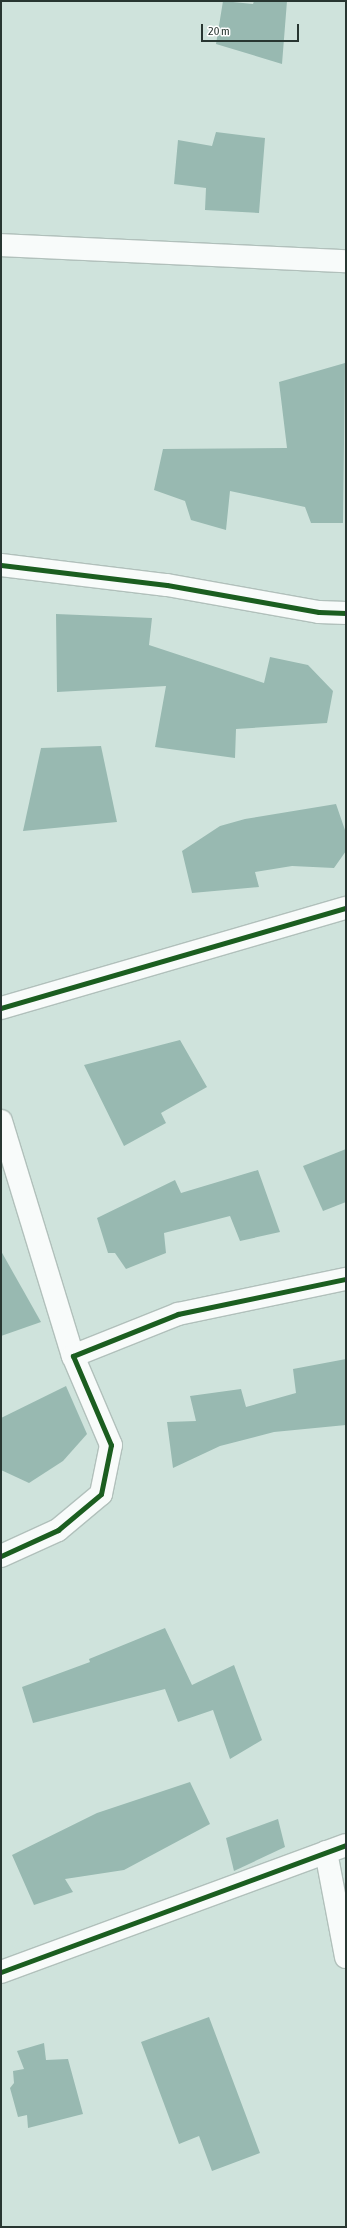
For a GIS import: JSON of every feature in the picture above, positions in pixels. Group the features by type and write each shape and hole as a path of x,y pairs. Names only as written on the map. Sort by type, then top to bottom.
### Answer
{"street":[{"path":"1,245 346,261"},
{"path":"1,565 167,585 318,612 346,613"},
{"path":"1,1008 346,908"},
{"path":"1,1121 8,1169 73,1356 111,1444 101,1494 58,1530 1,1556"},
{"path":"73,1356 178,1314 346,1279"},
{"path":"1,1972 336,1849 346,1957"}],"building":[{"path":"223,1 253,4 254,1 287,1 282,64 216,44"},
{"path":"216,132 265,138 259,213 205,210 206,188 174,184 178,140 212,146"},
{"path":"345,363 343,523 311,523 305,507 230,491 226,530 191,520 185,501 154,490 163,449 287,448 279,382"},
{"path":"56,614 152,618 149,645 264,683 270,657 308,665 333,691 327,723 236,729 235,758 155,747 166,686 57,692"},
{"path":"101,746 117,822 23,831 41,748"},
{"path":"336,804 346,833 346,851 334,868 292,866 255,872 259,887 192,893 182,851 220,826 245,819"},
{"path":"180,1040 207,1087 161,1113 166,1123 124,1146 84,1065"},
{"path":"346,1149 346,1202 323,1211 303,1166"},
{"path":"258,1170 280,1232 240,1241 230,1216 164,1233 166,1253 126,1269 115,1253 108,1253 97,1218 175,1180 181,1193"},
{"path":"1,1251 41,1322 1,1336"},
{"path":"346,1359 346,1425 274,1432 220,1446 173,1468 167,1422 196,1421 190,1396 241,1389 246,1407 296,1393 293,1369"},
{"path":"66,1386 87,1434 63,1461 29,1483 1,1470 1,1418"},
{"path":"165,1628 192,1685 234,1665 262,1740 230,1759 213,1710 178,1722 165,1689 33,1723 22,1687 90,1662 89,1659"},
{"path":"190,1782 210,1824 124,1870 65,1879 73,1892 34,1905 12,1855 97,1813"},
{"path":"278,1819 285,1847 234,1871 226,1838"},
{"path":"209,2017 260,2153 212,2171 199,2136 179,2144 141,2042"},
{"path":"44,2043 46,2060 68,2059 83,2114 28,2128 27,2115 18,2117 10,2088 14,2083 13,2071 24,2069 17,2051"}],"cycle path":[{"path":"1,565 167,585 319,612 346,613"},
{"path":"1,1008 346,908"},
{"path":"1,1556 58,1530 101,1494 111,1445 73,1356 178,1314 346,1279"},
{"path":"1,1972 346,1845"}]}
